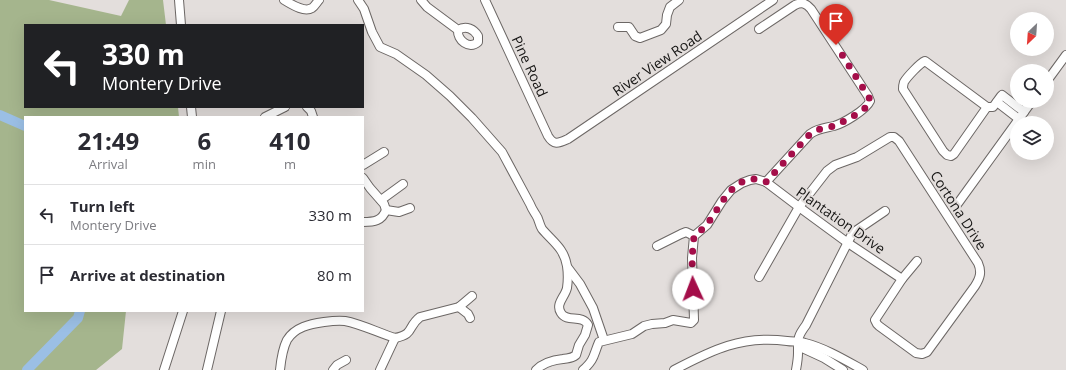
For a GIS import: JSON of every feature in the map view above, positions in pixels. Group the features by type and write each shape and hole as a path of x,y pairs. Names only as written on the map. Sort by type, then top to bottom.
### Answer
{"street":[{"path":"179,0 181,24"},
{"path":"284,0 294,5 309,9 319,0"},
{"path":"358,0 364,9 372,32 380,47 396,54 426,75 472,118 502,152 532,210 536,214 541,227 562,251 566,259 568,268 567,287 559,306 560,310 562,315 568,318 586,322 588,325 587,330 576,355 573,357 552,361 542,365 536,370"},
{"path":"421,0 427,7 458,30"},
{"name":"Pine Road","path":"485,0 548,136 553,142"},
{"path":"618,27 629,27 636,36 640,38 661,30 665,26 670,7 679,0"},
{"name":"River View Road","path":"553,142 558,143 568,139 773,0"},
{"path":"583,370 594,358 599,342 632,334 644,326 652,324 665,323 673,320 691,323 694,320 692,258 694,236 707,225 722,201 731,190 742,182 756,179 766,182 810,134 818,129 841,123 866,108 870,102 868,96 851,69 808,5 800,3 795,5 759,29"},
{"path":"1054,71 1066,55"},
{"path":"987,107 954,154 947,156 903,89 903,86 905,81 924,61 987,107 993,107 1002,95 1024,112"},
{"path":"997,102 1015,116"},
{"path":"267,116 283,108"},
{"path":"1021,116 1027,108"},
{"path":"956,206 1010,131"},
{"name":"Cortona Drive","path":"759,277 798,207 830,168 857,157 887,138 892,137 899,140 981,269 981,273 975,286 927,352 922,354 916,353 879,326 876,322 876,318 902,278 917,261"},
{"path":"364,164 384,152"},
{"path":"364,179 381,200 386,210 382,217 377,221 364,222"},
{"name":"Plantation Drive","path":"766,182 848,243 902,278"},
{"path":"381,200 403,184"},
{"path":"386,210 399,212 410,208"},
{"path":"796,370 798,353 795,343 806,325 853,234 885,211"},
{"path":"658,246 686,232 694,236"},
{"path":"568,268 580,284 593,308 604,340"},
{"path":"280,370 282,354 287,341 295,331 306,326 336,321 352,322 395,338 407,334 416,320 420,317 458,307 472,296"},
{"path":"458,307 466,311 470,318"},
{"path":"164,370 183,312"},
{"path":"207,370 221,312"},
{"path":"806,325 810,344"},
{"path":"380,370 395,338"},
{"path":"674,370 712,351 736,343 762,340 810,344 863,370"},
{"path":"795,343 843,370"},
{"path":"333,370 337,364 346,360"}],"green space":[{"path":"0,0 49,0 121,16 129,0 163,0 166,24 24,24 24,108 178,108 179,116 24,116 24,312 126,312 122,349 96,370 0,370"}],"waterway":[{"path":"0,115 24,126"},
{"path":"27,370 78,318 80,312"}],"route":[{"path":"693,289 692,258 694,236 707,225 727,194 742,182 756,179 766,182 810,134 818,129 841,123 866,108 869,104 870,100 868,96 836,45"}]}
